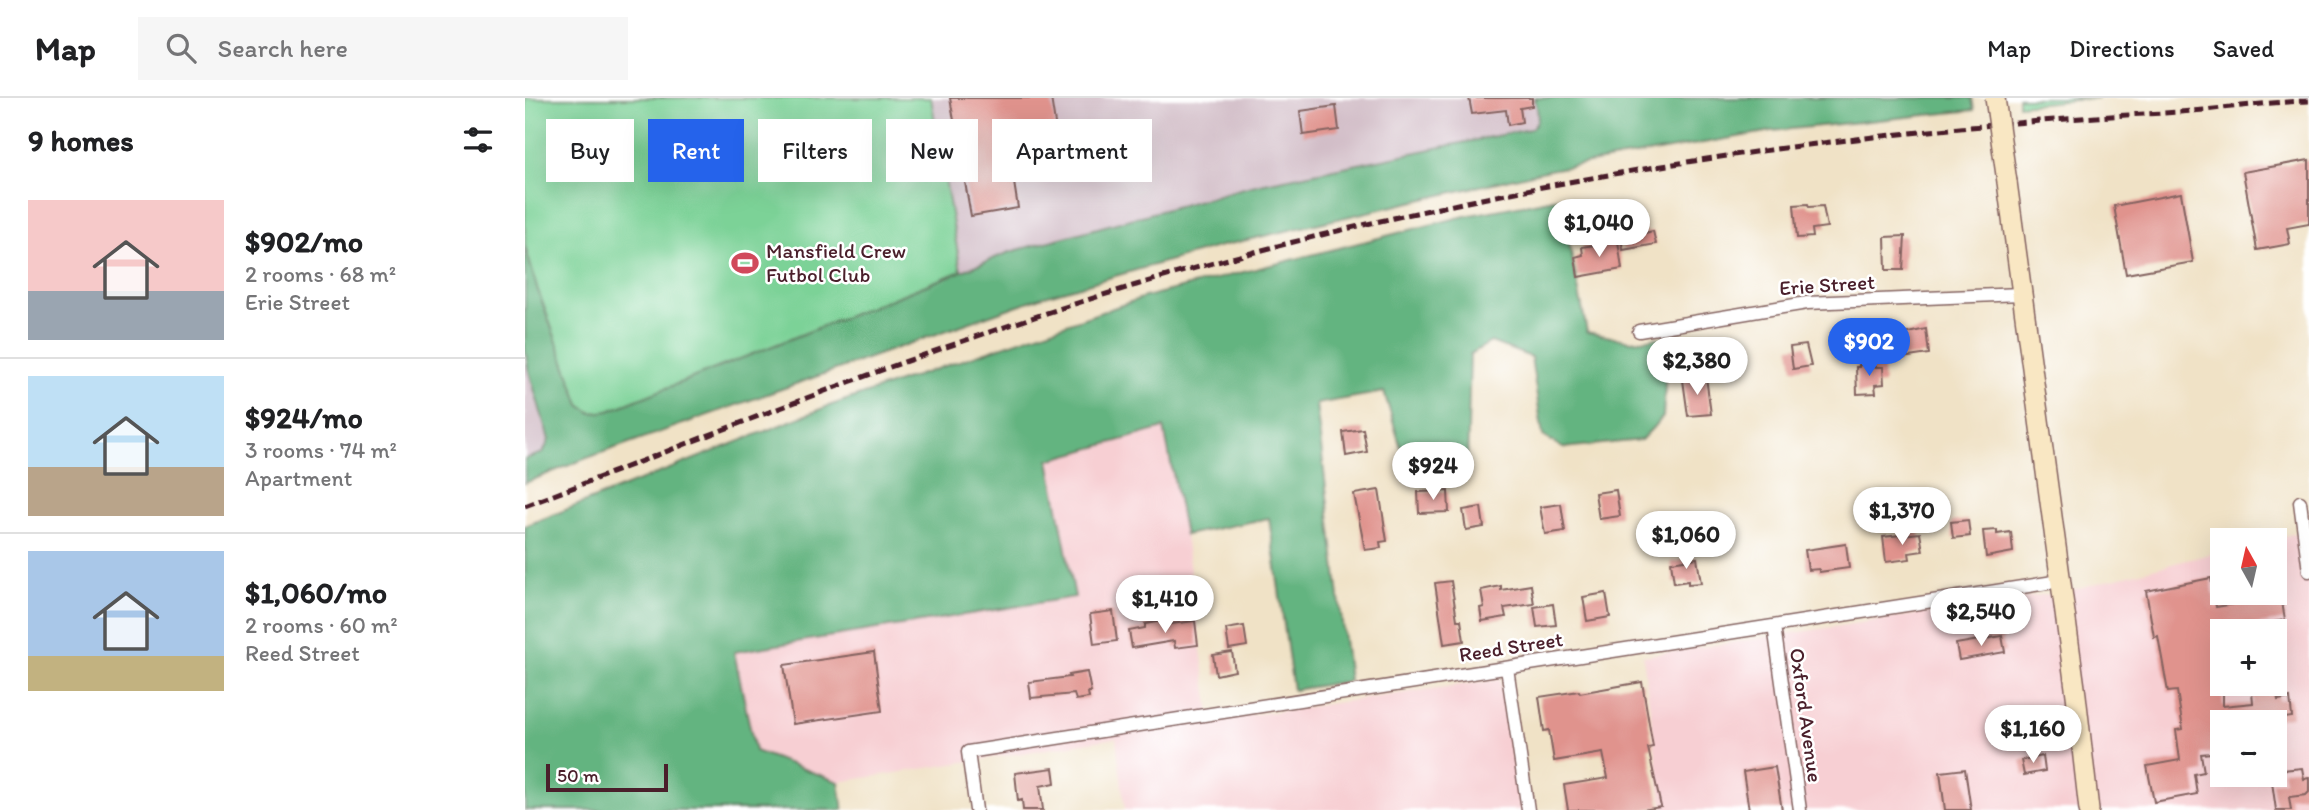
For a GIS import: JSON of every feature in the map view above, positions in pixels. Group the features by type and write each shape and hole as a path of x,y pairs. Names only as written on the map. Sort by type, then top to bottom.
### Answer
{"main road":[{"path":"1996,98 2089,810"}],"street":[{"name":"Erie Street","path":"1639,331 1807,303 2021,294"},
{"path":"2300,502 2309,571"},
{"name":"Reed Street","path":"976,810 968,752 2060,581"},
{"name":"Oxford Avenue","path":"1773,626 1800,810"},
{"path":"1507,667 1528,810"}],"shaded area":[{"path":"931,98 1535,98 1539,117 1531,129 1255,185 1010,252 961,271 946,182 978,182 978,119 935,119"},
{"path":"525,347 528,368 549,440 543,453 525,459"},
{"path":"1165,428 1185,535 1211,721 1500,679 1521,810 1125,810 1116,738 839,782 755,752 734,652 1075,597 1049,460"},
{"path":"2309,530 2309,810 1663,810 1643,656 2063,592 2210,554 2210,606 2287,606 2287,536"}],"green space":[{"name":"Mansfield Crew Futbol Club","path":"525,98 931,98 935,119 886,119 886,182 946,182 961,271 609,411 592,413 580,405 537,288 525,246"},
{"path":"1535,98 1972,98 1974,110 1772,131 1549,170 1221,246 1041,297 587,458 525,483 525,459 543,453 549,440 528,368 525,347 525,246 537,288 580,405 592,413 609,411 1010,252 1255,185 1530,129 1537,119"},
{"path":"2018,98 2098,98 2018,105"},
{"path":"1560,198 1587,332 1630,341 1668,337 1663,417 1641,440 1563,448 1543,436 1531,357 1491,342 1470,354 1467,468 1408,471 1384,392 1316,404 1349,681 1293,690 1269,518 1185,535 1164,428 1049,460 1075,597 734,652 755,751 839,782 843,810 525,810 525,526 826,407 1145,297 1465,216"}],"building":[{"path":"950,98 1051,98 1054,119 992,119 992,182 1014,182 1018,208 971,216 965,182 978,182 978,119 954,119"},
{"path":"1469,98 1532,98 1532,106 1520,108 1522,122 1508,125 1506,110 1472,114"},
{"path":"1336,106 1339,130 1303,135 1300,111"},
{"path":"2309,160 2309,224 2287,228 2290,244 2257,250 2243,172"},
{"path":"2181,193 2193,262 2126,274 2114,206"},
{"path":"1808,204 1809,207 1823,206 1827,227 1812,229 1813,237 1797,238 1794,205"},
{"path":"1644,226 1645,233 1653,231 1656,244 1623,250 1620,231"},
{"path":"1905,236 1903,270 1886,270 1885,237"},
{"path":"1618,241 1622,269 1578,277 1575,257 1583,255 1582,247"},
{"path":"1926,329 1929,354 1902,358 1899,335"},
{"path":"1806,345 1811,366 1793,369 1790,347"},
{"path":"1874,364 1874,367 1883,367 1884,384 1875,385 1876,393 1857,394 1856,367"},
{"path":"1706,377 1711,414 1688,416 1683,380"},
{"path":"1363,429 1367,452 1346,456 1343,432"},
{"path":"1379,490 1387,541 1380,542 1381,548 1365,550 1354,494"},
{"path":"1616,490 1620,516 1599,519 1595,493"},
{"path":"1448,491 1449,512 1419,513 1418,492"},
{"path":"1561,504 1565,531 1545,534 1540,507"},
{"path":"1481,507 1484,527 1466,530 1463,510"},
{"path":"1968,520 1970,536 1953,538 1951,522"},
{"path":"1997,530 1997,534 2011,532 2013,552 1986,557 1983,531"},
{"path":"1920,533 1923,551 1909,553 1910,559 1886,562 1883,537"},
{"path":"1846,544 1849,568 1819,572 1819,569 1808,570 1805,550"},
{"path":"1697,558 1701,583 1674,583 1671,562"},
{"path":"2210,578 2210,606 2283,606 2285,619 2210,619 2210,696 2223,696 2223,706 2253,703 2252,696 2277,696 2278,700 2290,698 2292,717 2287,718 2287,710 2210,710 2210,753 2201,754 2204,772 2194,774 2197,794 2154,802 2147,766 2180,760 2176,730 2183,729 2177,691 2168,692 2158,636 2154,637 2146,591"},
{"path":"1451,581 1457,620 1461,620 1464,641 1444,644 1435,583"},
{"path":"1531,585 1534,604 1504,608 1506,617 1482,621 1480,608 1484,607 1481,590"},
{"path":"1606,593 1610,617 1587,621 1583,597"},
{"path":"1553,604 1556,625 1537,627 1534,607"},
{"path":"1113,611 1117,641 1094,644 1090,614"},
{"path":"1162,621 1163,625 1195,621 1198,645 1175,648 1174,641 1132,648 1129,631"},
{"path":"1244,626 1247,646 1229,649 1226,629"},
{"path":"2002,636 2005,652 1959,660 1956,644"},
{"path":"874,652 882,711 793,724 784,665"},
{"path":"1232,652 1235,671 1216,675 1213,655"},
{"path":"1087,672 1091,692 1088,692 1089,698 1076,700 1074,694 1031,698 1029,682"},
{"path":"1642,682 1653,747 1648,748 1661,807 1642,810 1568,810 1564,785 1608,778 1603,753 1554,761 1549,730 1544,731 1539,697"},
{"path":"2043,756 2045,771 2024,775 2021,760"},
{"path":"1775,767 1782,810 1749,810 1743,772"},
{"path":"1053,768 1055,783 1040,786 1043,810 1023,810 1022,800 1018,801 1015,773"},
{"path":"2302,768 2304,779 2309,778 2309,792 2306,795 2289,797 2291,810 2276,810 2273,787 2287,787 2287,770"},
{"path":"1965,769 1971,810 1945,810 1940,772"}],"railway":[{"path":"525,506 832,388 1065,307 1269,248 1394,218 1647,168 1775,149 2032,122 2309,101"}],"place":[{"name":"Mansfield Crew Futbol Club","path":"745,263"}]}
